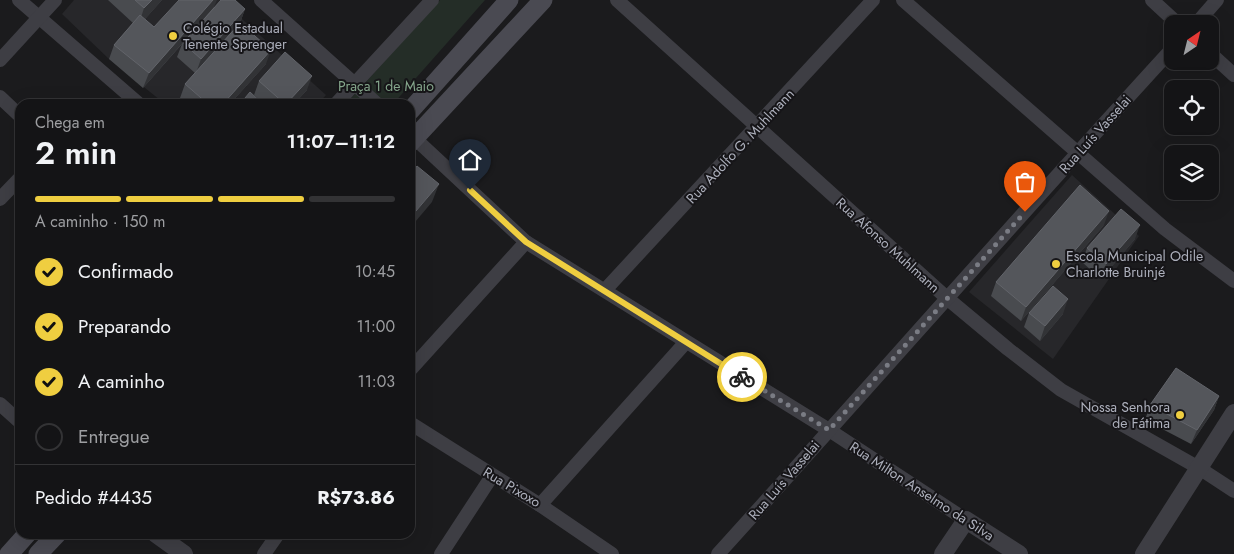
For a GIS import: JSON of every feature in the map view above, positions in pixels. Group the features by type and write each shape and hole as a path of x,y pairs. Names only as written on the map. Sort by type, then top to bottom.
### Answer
{"main road":[{"path":"415,105 509,0"},
{"path":"415,136 543,0"},
{"path":"9,554 23,539"},
{"path":"38,554 52,539"}],"street":[{"path":"19,0 133,99"},
{"path":"0,60 55,0"},
{"path":"261,0 371,99"},
{"path":"340,99 432,0"},
{"name":"Rua Afonso Muhlmann","path":"618,0 948,299 1061,390 1200,468 1234,490"},
{"name":"Rua Adolfo G. Muhlmann","path":"605,290 758,128 873,0"},
{"path":"903,0 1165,229 1234,281"},
{"path":"1152,0 1168,15"},
{"path":"1204,15 1216,0"},
{"name":"Rua Luís Vasselai","path":"718,554 1077,153 1164,59"},
{"path":"1219,61 1234,75"},
{"path":"0,97 15,111"},
{"name":"Rua Milton Anselmo da Silva","path":"415,142 526,242 829,430 1019,554"},
{"path":"0,199 15,183"},
{"path":"415,364 526,242"},
{"path":"540,505 686,342"},
{"path":"0,404 15,418"},
{"path":"1144,554 1234,413"},
{"name":"Rua Pixoxo","path":"415,426 540,505 608,553"},
{"path":"441,554 492,476"},
{"path":"943,554 966,520"},
{"path":"163,539 184,554"},
{"path":"264,554 274,539"}],"shaded area":[{"name":"Colégio Estadual Tenente Sprenger","path":"74,0 221,0 326,95 322,99 159,99 109,59 62,14"},
{"name":"Escola Municipal Odile Charlotte Bruinjé","path":"1072,175 1139,236 1053,359 969,292"}],"green space":[{"name":"Praça 1 de Maio","path":"440,0 485,0 397,99 351,99"}],"building":[{"path":"135,0 152,0 144,8"},
{"path":"179,0 213,0 149,73 114,45 140,15 154,27"},
{"path":"221,0 235,0 245,9 201,59 183,43"},
{"path":"240,23 271,50 227,99 202,99 185,84"},
{"path":"285,52 312,76 291,99 279,99 259,81"},
{"path":"250,92 258,99 244,99"},
{"path":"417,166 439,184 415,212 415,169"},
{"path":"1080,185 1109,211 1026,307 996,282"},
{"path":"1121,209 1140,225 1106,264 1087,248"},
{"path":"1053,286 1068,299 1045,326 1029,313"},
{"name":"Nossa Senhora de Fátima","path":"1176,368 1219,396 1197,430 1150,405"}],"way so far":[{"path":"742,377 829,430 1025,212"}],"place":[{"name":"Colégio Estadual Tenente Sprenger","path":"173,36"},
{"name":"Escola Municipal Odile Charlotte Bruinjé","path":"1056,264"},
{"name":"Nossa Senhora de Fátima","path":"1180,415"}],"route":[{"path":"470,190 526,242 742,377"}]}
